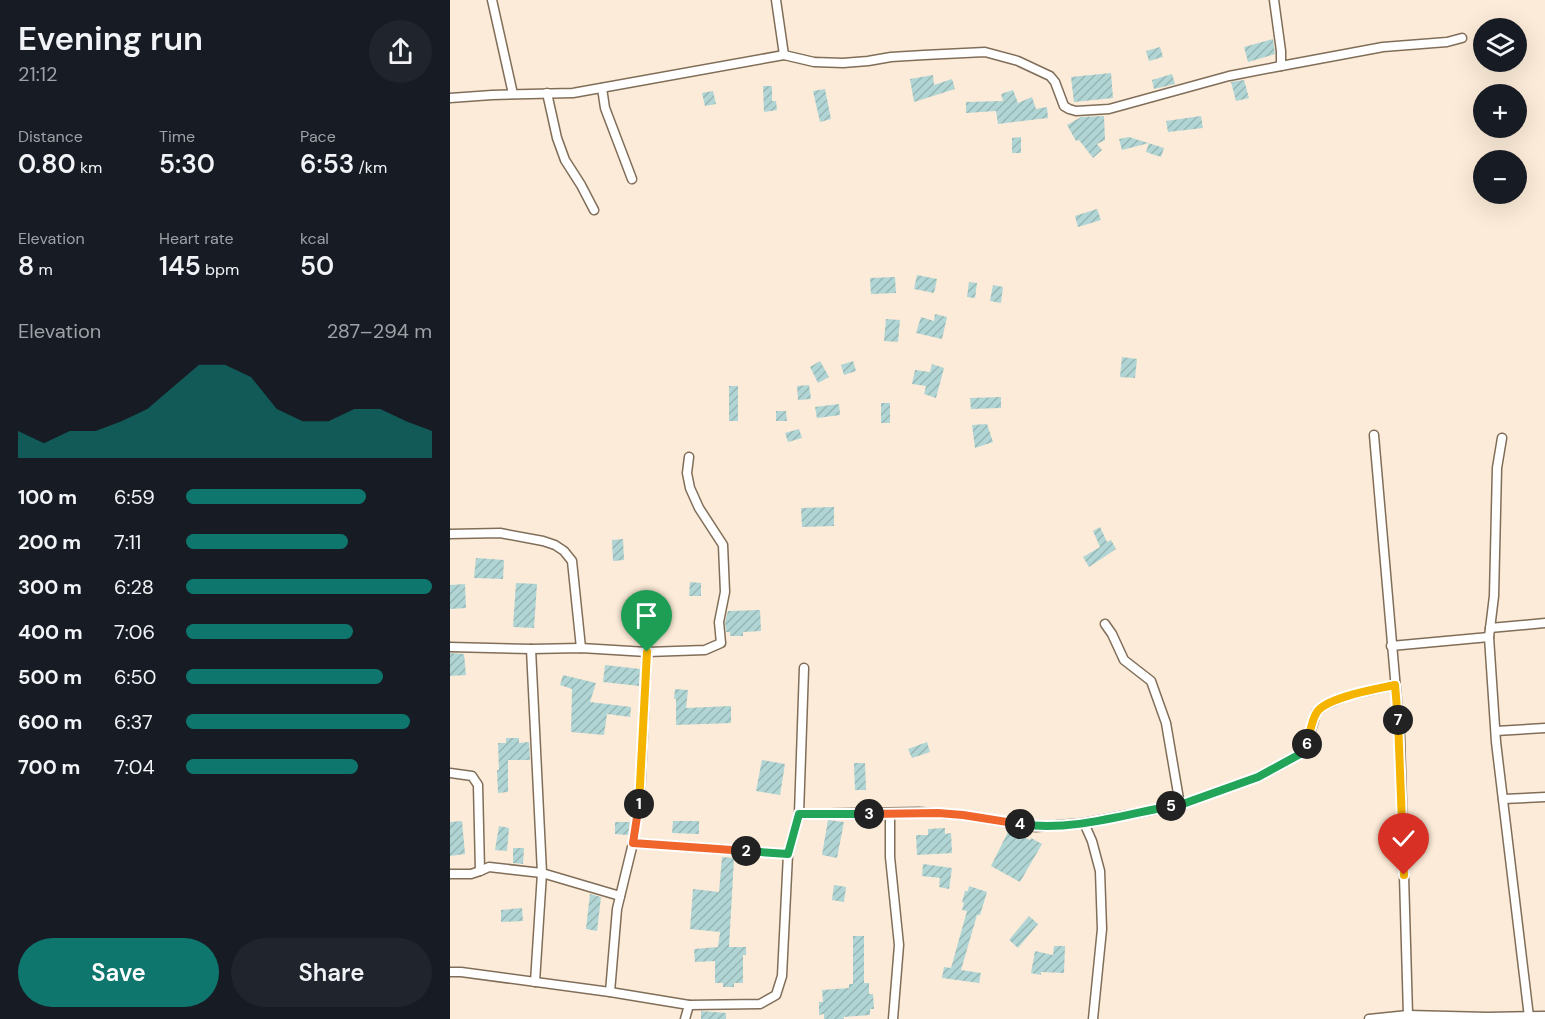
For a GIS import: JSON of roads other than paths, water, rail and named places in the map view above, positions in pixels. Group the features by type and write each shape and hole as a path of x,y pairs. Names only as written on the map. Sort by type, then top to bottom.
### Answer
{"street":[{"path":"492,0 513,94"},
{"path":"776,0 784,55"},
{"path":"1274,0 1281,66"},
{"path":"450,98 573,93 784,55 814,62 843,63 891,57 985,52 1018,60 1050,76 1055,82 1064,106 1076,111 1109,109 1229,76 1281,66 1383,47 1447,42 1462,38"},
{"path":"602,87 605,108 632,179"},
{"path":"547,93 556,138 565,160 594,210"},
{"path":"1374,435 1400,736 1408,1015"},
{"path":"1502,438 1497,468 1494,596 1489,633 1503,799 1529,1017"},
{"path":"450,647 581,648 647,652 705,650 721,643 719,622 725,592 723,545 699,508 690,488 687,473 689,457"},
{"path":"450,534 500,533 555,545 564,551 572,561 581,648"},
{"path":"1392,646 1545,623"},
{"path":"1105,624 1124,660 1152,681 1166,723 1180,805"},
{"path":"531,649 542,873 535,982"},
{"path":"610,992 617,909 633,843 640,796 647,652"},
{"path":"450,972 610,992 689,1005 760,1004 776,995 782,976 788,854 799,814 804,668"},
{"path":"799,814 963,815 1036,827 1084,823 1180,805 1258,777 1302,753 1316,713 1323,706 1347,696 1395,685"},
{"path":"1496,731 1545,728"},
{"path":"450,773 472,776 478,785 480,871"},
{"path":"1503,799 1545,797"},
{"path":"890,813 890,856 899,945 893,1019"},
{"path":"1084,823 1092,841 1100,871 1102,929 1093,1019"},
{"path":"633,843 788,854"},
{"path":"450,874 471,874 489,867 542,873 620,896"},
{"path":"685,1019 689,1005"},
{"path":"1369,1019 1408,1015 1545,1016"}]}
